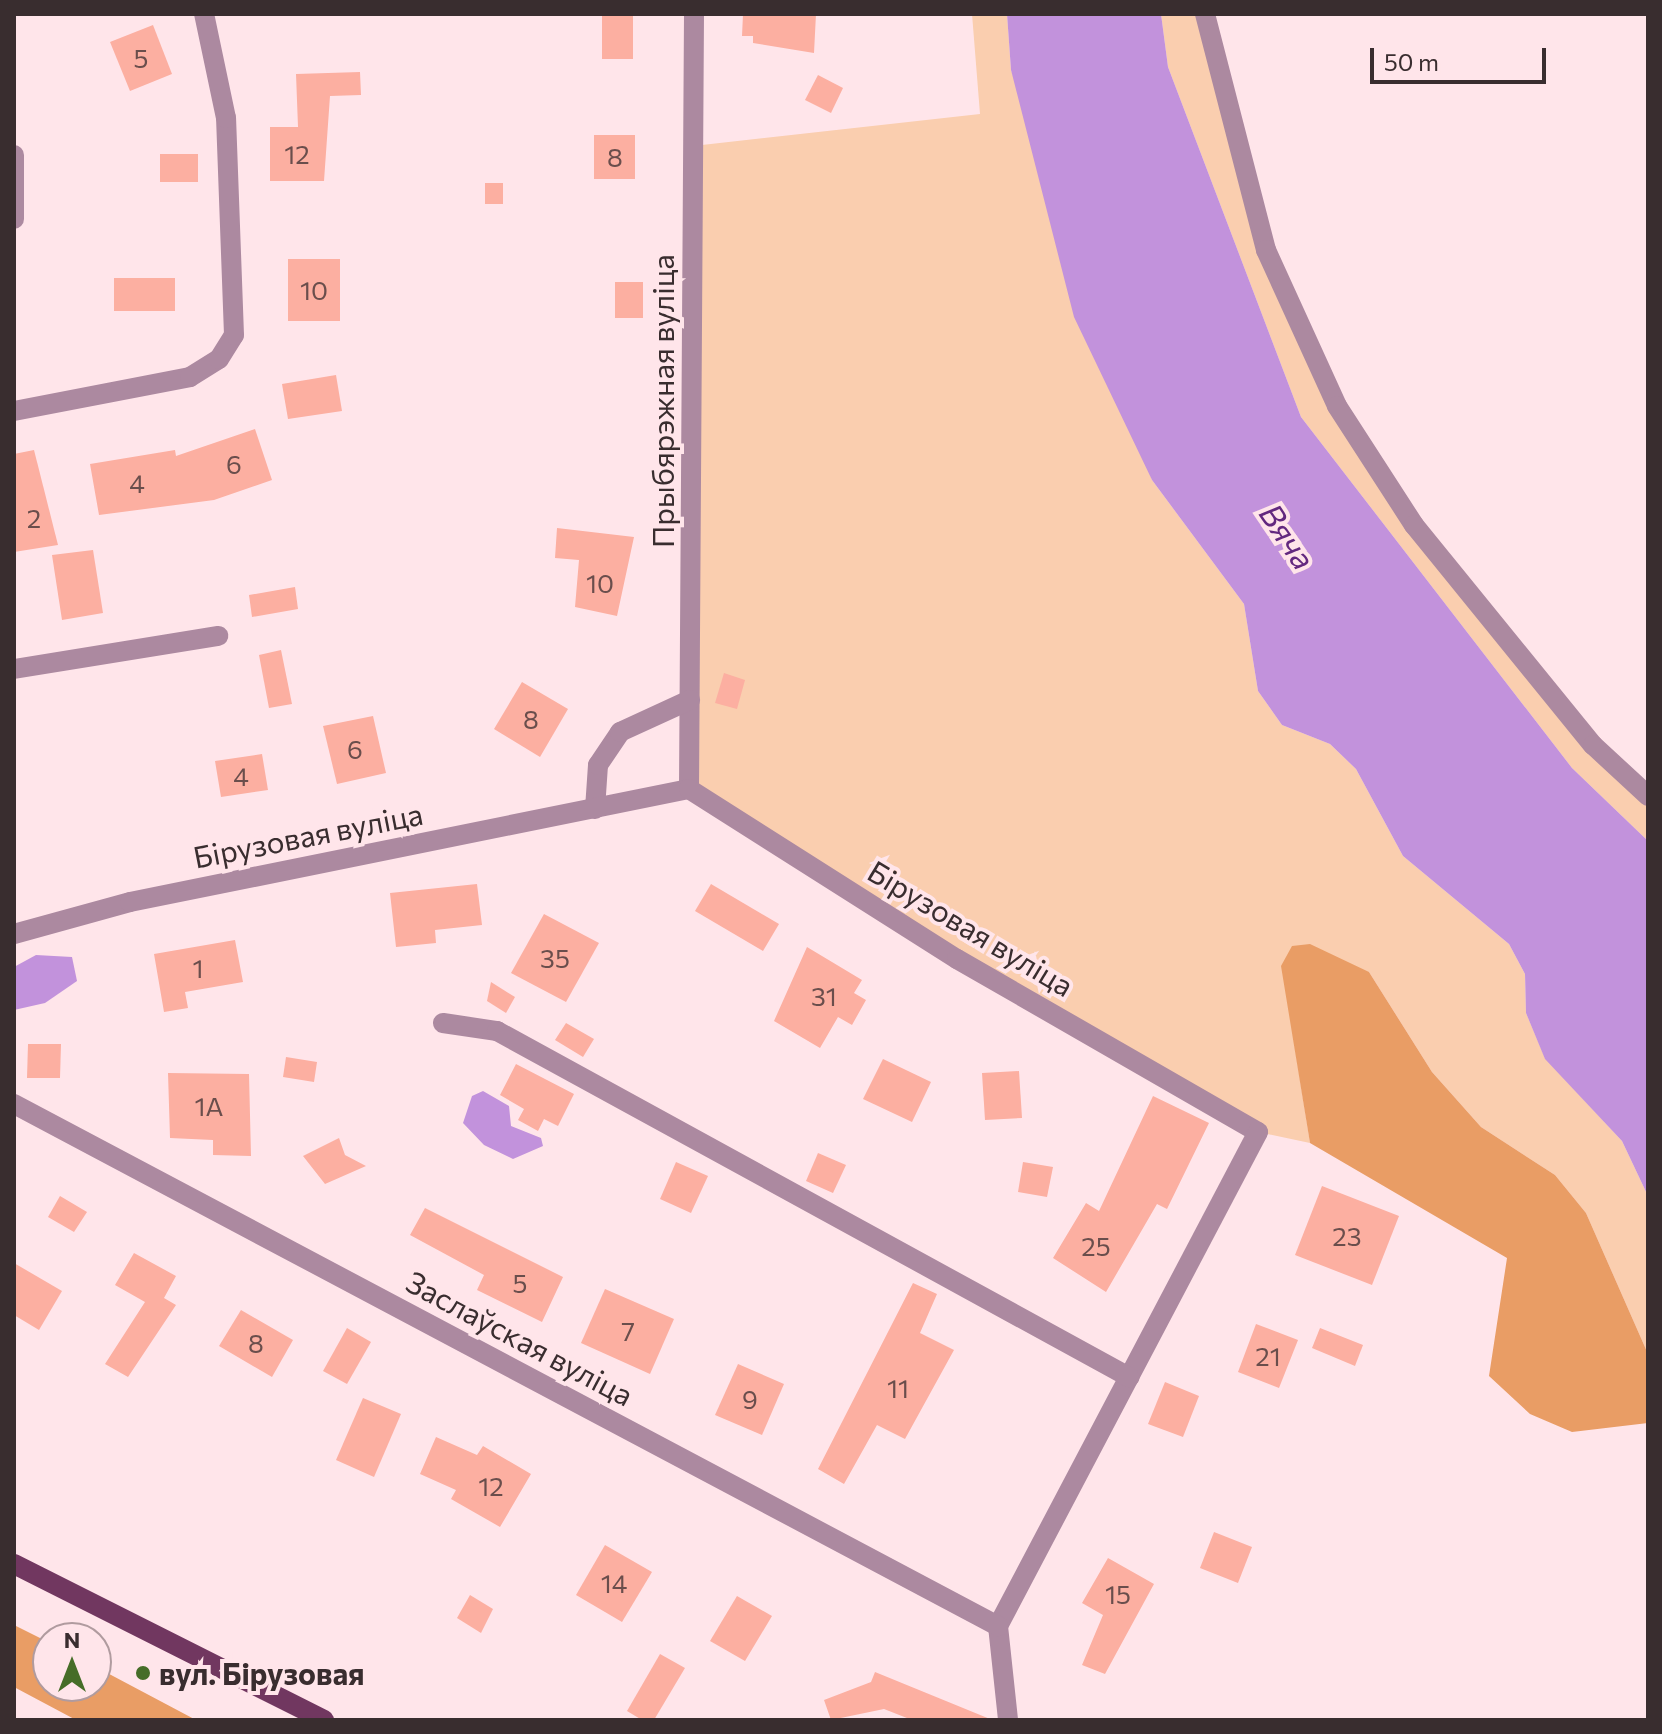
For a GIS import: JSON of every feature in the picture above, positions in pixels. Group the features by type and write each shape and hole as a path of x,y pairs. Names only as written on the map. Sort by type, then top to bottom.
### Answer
{"main road":[{"path":"14,1564 324,1720"}],"street":[{"path":"14,411 190,377 219,359 234,335 226,118 204,14"},
{"name":"Прыбярэжная вуліца","path":"689,789 694,14"},
{"path":"1205,14 1266,250 1337,406 1414,525 1593,745 1648,796"},
{"path":"14,155 14,219"},
{"path":"14,669 218,636"},
{"path":"595,809 598,765 620,732 690,700"},
{"name":"Бірузовая вуліца","path":"15,929 130,902 689,789 957,959 1258,1132 998,1626"},
{"path":"443,1023 497,1031 1129,1377"},
{"name":"Заслаўская вуліца","path":"14,1104 998,1626"},
{"path":"998,1626 1008,1720"}],"shaded area":[{"path":"972,14 1007,14 1011,70 1152,480 1244,604 1258,691 1282,725 1330,744 1356,769 1403,856 1509,944 1525,974 1526,1013 1545,1058 1622,1141 1648,1196 1648,1354 1586,1213 1555,1175 1481,1127 1432,1072 1369,972 1282,966 1310,1143 1258,1132 689,789 693,146 980,114"},
{"path":"1161,14 1205,14 1266,250 1337,406 1414,525 1648,797 1648,841 1572,768 1301,417 1168,67"},
{"path":"1310,944 1369,972 1432,1072 1481,1127 1555,1175 1586,1213 1648,1354 1648,1423 1572,1432 1530,1414 1489,1376 1507,1258 1310,1143 1281,966 1292,946"},
{"path":"14,1625 32,1634 32,1697 14,1687"},
{"path":"112,1675 196,1720 76,1720 42,1702 112,1702"}],"water":[{"name":"Вяча","path":"1007,14 1161,14 1168,67 1301,417 1572,768 1648,841 1648,1196 1622,1141 1545,1059 1526,1013 1525,974 1509,944 1403,856 1356,769 1330,744 1282,725 1258,691 1244,604 1152,480 1074,317 1011,70"},
{"path":"36,955 72,957 77,981 45,1003 14,1010 14,967"},
{"path":"483,1091 509,1106 511,1126 541,1138 543,1146 513,1159 484,1145 463,1123 472,1096"}],"building":[{"path":"602,14 633,14 633,59 602,59"},
{"path":"743,14 816,14 814,53 753,43 753,36 742,36"},
{"path":"153,25 172,74 130,91 110,42"},
{"path":"360,72 361,95 330,96 324,181 270,181 270,127 298,127 296,74"},
{"path":"818,75 843,88 831,113 805,100"},
{"path":"594,135 635,135 635,179 594,179"},
{"path":"160,154 198,154 198,182 160,182"},
{"path":"485,183 503,183 503,204 485,204"},
{"path":"288,259 340,259 340,321 288,321"},
{"path":"114,278 175,278 175,311 114,311"},
{"path":"615,282 643,282 643,318 615,318"},
{"path":"336,375 342,411 288,419 282,384"},
{"path":"255,429 272,480 214,500 99,515 90,464 175,450 176,456"},
{"path":"34,450 58,545 14,552 14,454"},
{"path":"557,528 634,537 617,616 575,607 579,560 555,558"},
{"path":"93,550 103,613 62,620 52,555"},
{"path":"295,587 298,609 252,617 249,595"},
{"path":"281,650 292,704 269,708 259,655"},
{"path":"724,673 745,680 737,709 715,703"},
{"path":"522,682 568,709 540,757 494,729"},
{"path":"373,716 386,773 337,784 323,726"},
{"path":"262,754 268,790 221,797 215,761"},
{"path":"477,884 482,925 435,930 436,943 396,947 390,893"},
{"path":"711,884 779,924 763,951 695,911"},
{"path":"544,914 599,943 566,1002 511,973"},
{"path":"235,940 243,982 185,992 188,1008 164,1012 154,954"},
{"path":"807,947 862,980 854,993 866,1000 852,1025 838,1017 820,1048 774,1021"},
{"path":"491,982 515,997 506,1013 487,1001"},
{"path":"566,1023 594,1039 583,1057 555,1040"},
{"path":"28,1044 61,1044 60,1078 27,1078"},
{"path":"286,1057 317,1062 314,1082 283,1077"},
{"path":"883,1059 931,1082 912,1122 863,1099"},
{"path":"516,1064 574,1094 558,1126 544,1119 538,1131 518,1120 524,1109 500,1095"},
{"path":"1019,1071 1022,1118 985,1120 982,1073"},
{"path":"168,1073 249,1074 251,1156 213,1155 213,1140 170,1138"},
{"path":"1153,1096 1209,1123 1167,1209 1157,1204 1106,1292 1053,1258 1086,1203 1099,1211"},
{"path":"339,1138 345,1155 366,1166 325,1184 303,1156"},
{"path":"818,1153 846,1165 833,1193 806,1181"},
{"path":"676,1162 708,1176 691,1213 660,1199"},
{"path":"1023,1162 1053,1167 1047,1197 1018,1192"},
{"path":"1322,1186 1399,1216 1372,1285 1295,1255"},
{"path":"60,1196 87,1212 74,1232 48,1217"},
{"path":"425,1208 563,1277 542,1322 477,1290 484,1275 410,1235"},
{"path":"134,1253 176,1276 164,1298 176,1305 128,1377 105,1364 145,1302 115,1285"},
{"path":"14,1263 62,1291 39,1330 14,1315"},
{"path":"913,1283 937,1294 920,1333 954,1350 905,1439 877,1425 844,1484 818,1469"},
{"path":"605,1289 674,1319 650,1374 581,1343"},
{"path":"241,1310 293,1340 272,1377 219,1346"},
{"path":"1256,1324 1298,1340 1279,1388 1238,1372"},
{"path":"347,1328 371,1342 347,1384 323,1371"},
{"path":"1320,1328 1363,1345 1355,1366 1312,1348"},
{"path":"738,1364 784,1384 762,1435 715,1415"},
{"path":"1165,1382 1199,1396 1183,1437 1148,1424"},
{"path":"363,1398 401,1414 374,1477 336,1460"},
{"path":"436,1437 477,1455 483,1446 531,1474 500,1527 451,1499 456,1490 420,1474"},
{"path":"1214,1532 1252,1547 1238,1583 1200,1568"},
{"path":"605,1545 652,1572 622,1622 576,1595"},
{"path":"1108,1558 1154,1584 1105,1674 1082,1665 1103,1615 1082,1603"},
{"path":"470,1595 493,1609 481,1633 457,1618"},
{"path":"737,1596 772,1616 745,1661 710,1641"},
{"path":"660,1654 685,1668 654,1720 642,1720 627,1711"},
{"path":"875,1672 990,1720 912,1720 884,1709 831,1720 824,1700 871,1682"}],"place":[{"name":"вул. Бірузовая","path":"143,1673"}]}
